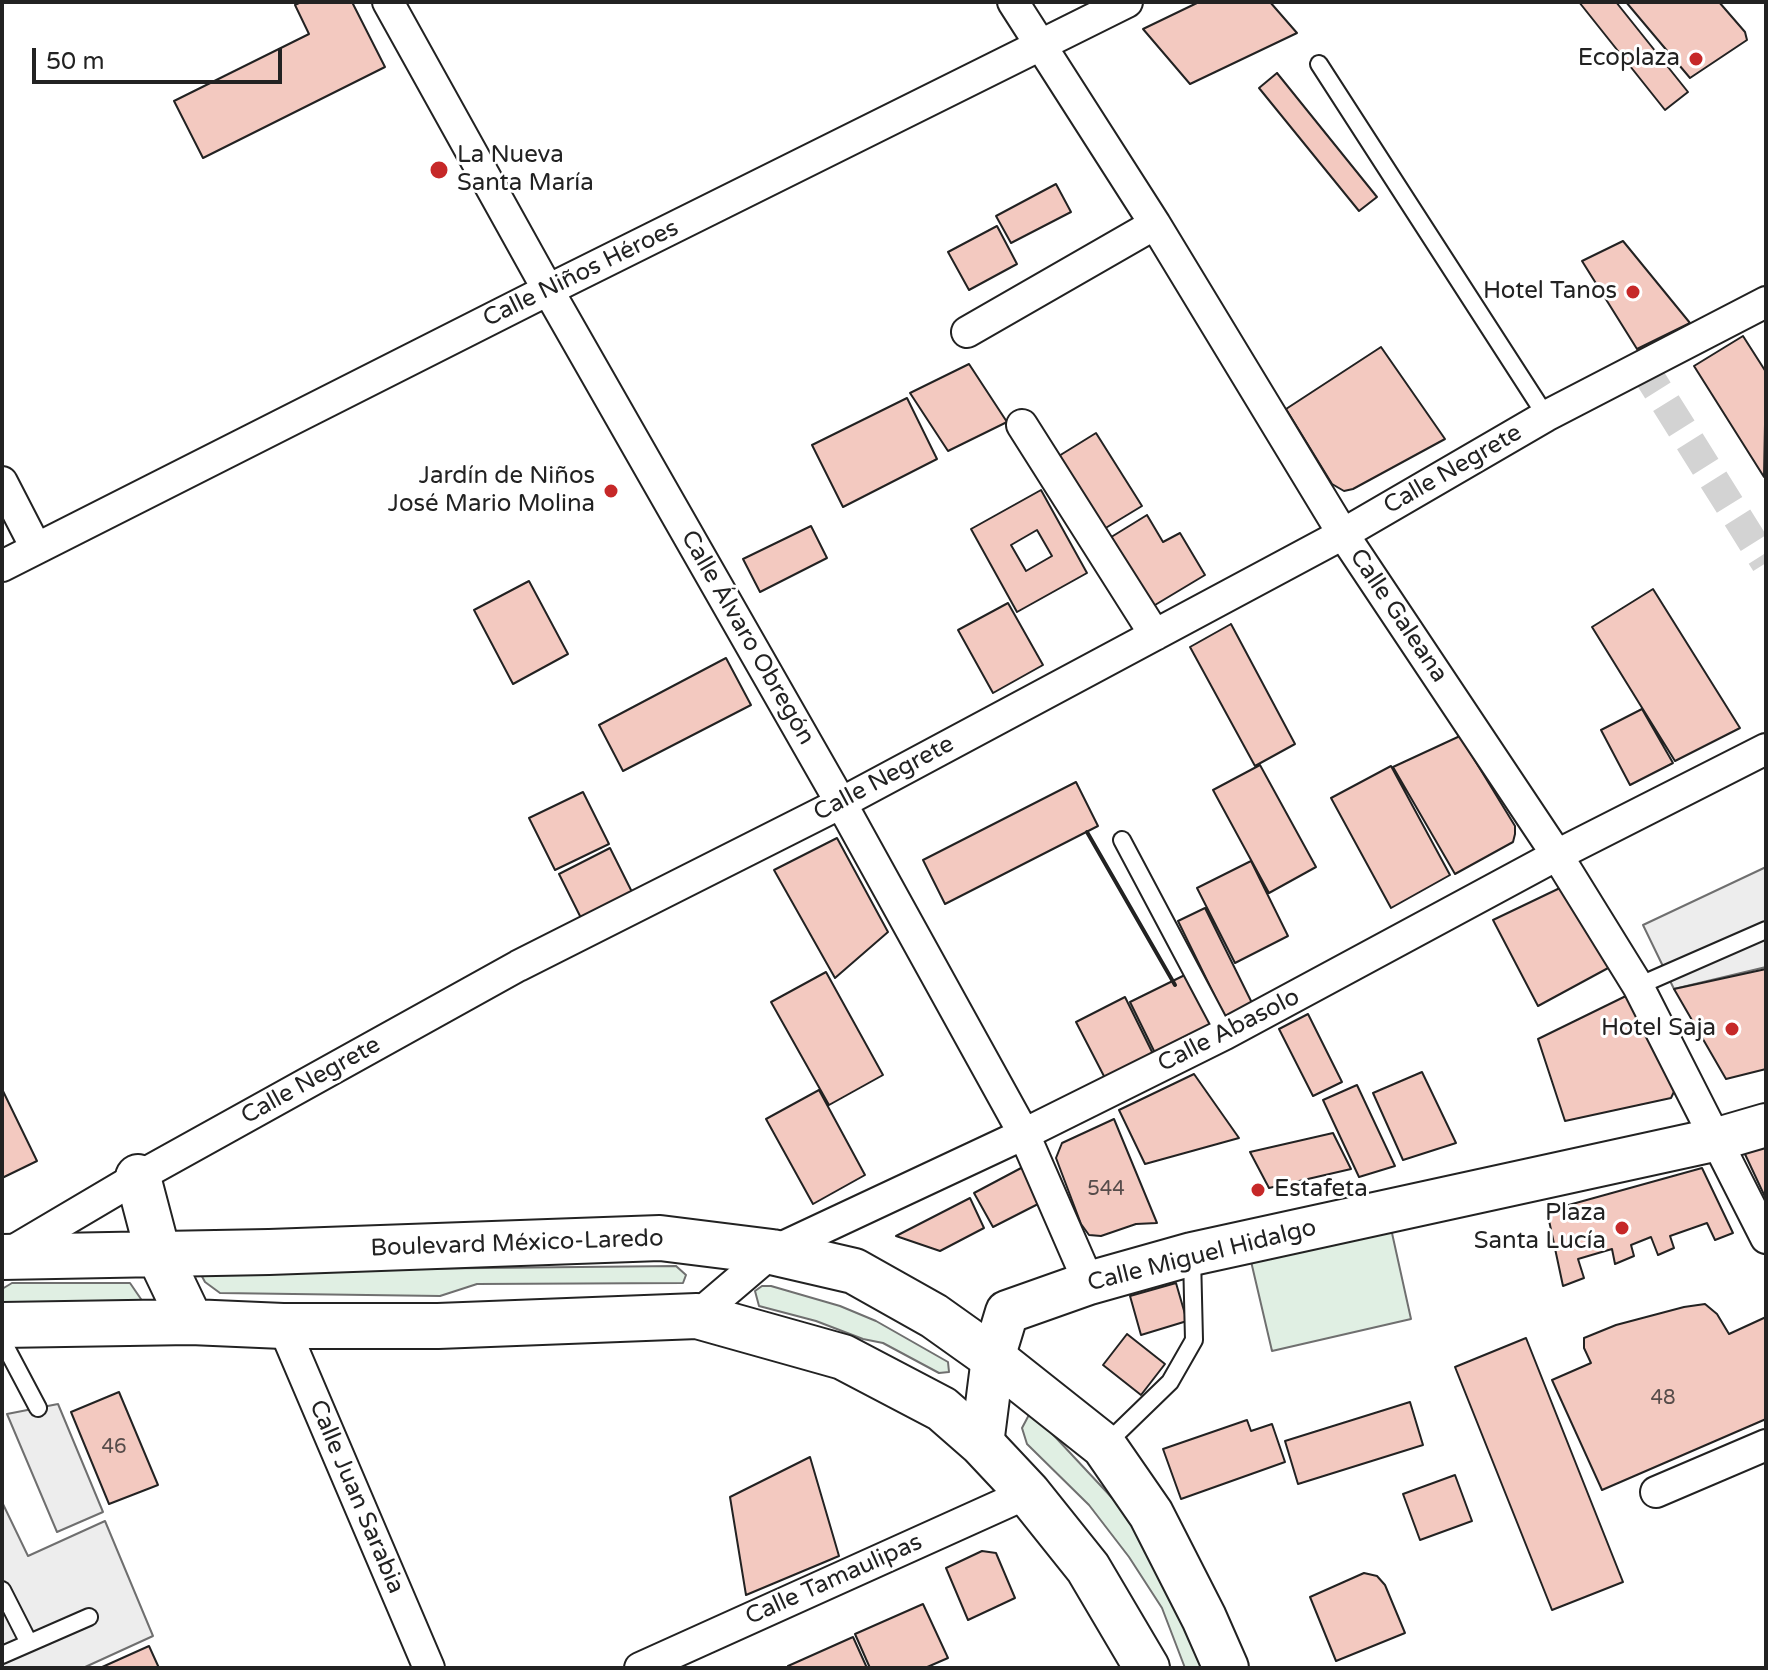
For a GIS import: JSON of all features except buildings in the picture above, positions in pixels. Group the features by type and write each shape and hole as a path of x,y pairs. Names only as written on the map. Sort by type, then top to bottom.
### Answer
{"main road":[{"path":"138,1177 158,1253 191,1322"},
{"name":"Boulevard México-Laredo","path":"2,1257 269,1252 660,1238 772,1252 854,1271 934,1316 993,1358 1104,1446 1151,1514 1226,1668"},
{"path":"2,1325 191,1322 283,1326 438,1326 697,1316 843,1357 942,1409 982,1444 1028,1493 1088,1568 1147,1668"}],"street":[{"name":"Calle Álvaro Obregón","path":"388,2 548,290 841,803 1024,1134 1089,1283"},
{"name":"Calle Galeana","path":"1013,2 1155,224 1343,534 1557,855 1638,986 1766,1238"},
{"name":"Calle Niños Héroes","path":"2,566 1127,2"},
{"path":"967,332 1155,224"},
{"name":"Calle Negrete","path":"2,1257 138,1177 518,966 841,803 1343,534 1546,416 1766,302"},
{"path":"1022,425 1155,635"},
{"path":"2,482 36,548"},
{"name":"Calle Abasolo","path":"697,1316 772,1252 1024,1134 1225,1034 1557,855 1766,749"},
{"name":"Calle Miguel Hidalgo","path":"982,1444 993,1358 1007,1312 1089,1283 1192,1254 1718,1139 1766,1125"},
{"name":"Calle Juan Sarabia","path":"283,1326 429,1668"},
{"path":"1656,1492 1766,1445"},
{"name":"Calle Tamaulipas","path":"640,1668 1028,1493"}],"lane":[{"path":"1319,64 1546,416"},
{"path":"1122,840 1225,1034"},
{"path":"1638,986 1766,930"},
{"path":"1104,1446 1170,1382 1194,1340 1192,1254"},
{"path":"2,1340 38,1408"},
{"path":"2,1590 29,1643"},
{"path":"2,1655 89,1617"}],"green space":[{"path":"1390,1224 1411,1319 1272,1351 1250,1257"},
{"path":"676,1266 686,1275 683,1283 477,1284 440,1296 220,1293 205,1282 199,1271"},
{"path":"12,1283 130,1283 143,1302 2,1303 2,1289"},
{"path":"762,1286 840,1306 876,1321 948,1362 949,1372 939,1373 883,1343 759,1306 755,1291"},
{"path":"1031,1411 1115,1501 1144,1544 1206,1668 1185,1668 1162,1608 1129,1557 1089,1505 1027,1444 1022,1428"}],"shaded area":[{"path":"1766,867 1766,967 1674,989 1643,925"},
{"path":"58,1404 103,1512 57,1532 7,1414"},
{"path":"2,1502 28,1556 105,1521 153,1636 83,1668 2,1668"}],"tunnel":[{"path":"1642,365 1766,563"}],"wall":[{"path":"1087,832 1175,985"}],"place":[{"name":"Ecoplaza","path":"1696,59"},
{"name":"La Nueva Santa María","path":"439,170"},
{"name":"Hotel Tanos","path":"1633,292"},
{"name":"Jardín de Niños José Mario Molina","path":"611,491"},
{"name":"Hotel Saja","path":"1732,1029"},
{"name":"Estafeta","path":"1258,1190"},
{"name":"Plaza Santa Lucía","path":"1622,1228"}]}
